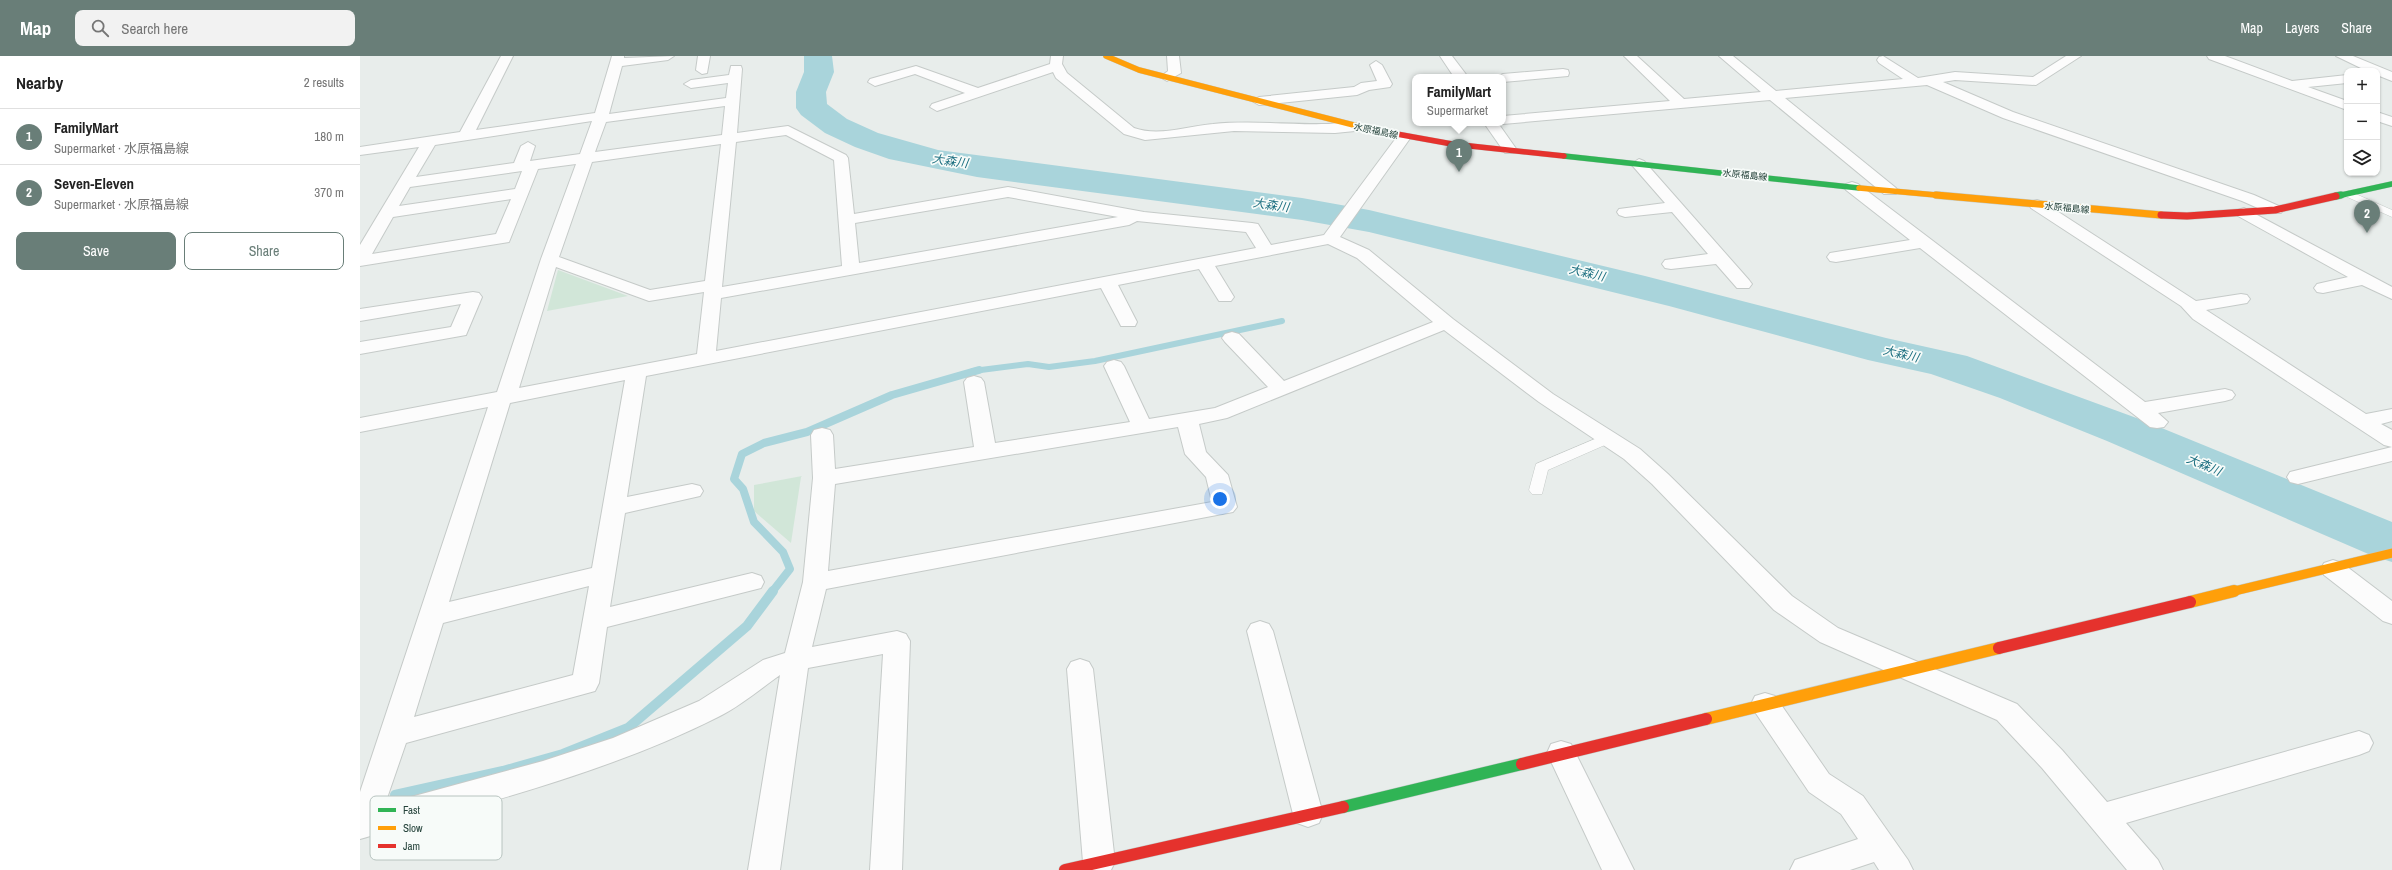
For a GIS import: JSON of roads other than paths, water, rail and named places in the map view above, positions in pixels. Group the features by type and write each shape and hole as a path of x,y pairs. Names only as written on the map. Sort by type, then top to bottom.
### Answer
{"main road":[{"name":"水原福島線","path":"1106,56 1139,70 1355,126 1404,137 1510,150 1890,191 2147,215 2187,216 2275,210 2392,184"},
{"path":"1065,870 1561,754 2333,569 2392,553"}],"street":[{"path":"466,135 507,56"},
{"path":"372,796 395,734 503,396 600,118 617,59 668,56"},
{"path":"702,70 704,56"},
{"path":"1167,77 1175,73 1173,56"},
{"path":"1446,56 1459,74"},
{"path":"1630,56 1681,104"},
{"path":"1726,56 1890,191"},
{"path":"1506,120 1923,82 1955,76 2036,81 2075,56"},
{"path":"2213,56 2344,105"},
{"path":"2342,56 2385,76"},
{"path":"1883,60 1923,82 2008,114 2248,198 2275,210"},
{"path":"937,106 978,92 1057,61 1062,75 1129,131 1140,136 1152,137 1209,128 1332,129 1355,126"},
{"path":"1259,101 1357,91 1366,86 1385,84 1376,65"},
{"path":"875,82 916,70 978,92"},
{"path":"1506,78 1563,73"},
{"path":"691,84 736,74 706,358"},
{"path":"2290,85 2344,79"},
{"path":"361,152 466,135 732,101"},
{"path":"2380,117 2392,122"},
{"path":"1494,126 1510,150"},
{"path":"405,183 788,130 841,158 851,270"},
{"path":"1332,238 1404,137"},
{"path":"360,260 430,140"},
{"path":"360,260 503,238 521,193 528,146"},
{"path":"1639,164 1743,284"},
{"path":"1852,187 2150,416 2225,395"},
{"path":"846,220 1008,192 1144,217 1252,228 1268,252"},
{"path":"388,213 521,193"},
{"path":"2037,205 2192,306 2200,315 2392,440"},
{"path":"1625,212 1676,207"},
{"path":"2244,213 2392,294"},
{"path":"550,259 649,296 713,290 851,270 1144,217"},
{"path":"360,425 503,396 1268,252 1332,238 1363,254 1446,323 1546,398 1610,438 1632,454 1660,479 1783,603 1830,635 2007,712 2101,816 2147,870"},
{"path":"1836,257 1925,242"},
{"path":"1671,264 1720,258"},
{"path":"1205,264 1225,297"},
{"path":"2324,288 2366,279"},
{"path":"1107,282 1128,322"},
{"path":"360,316 473,297 459,331 360,348"},
{"path":"2192,306 2241,299"},
{"path":"824,478 1143,428 1220,414 1446,323"},
{"path":"1232,338 1282,390"},
{"path":"1114,366 1143,428"},
{"path":"395,734 585,684 637,371"},
{"path":"974,382 986,452"},
{"path":"2362,421 2392,415"},
{"path":"815,582 1225,507 1217,475 1196,454 1187,420"},
{"path":"764,870 796,660 815,582 824,478 822,435"},
{"path":"2298,477 2392,454"},
{"path":"614,508 692,491"},
{"path":"2333,569 2392,614"},
{"path":"432,616 603,574"},
{"path":"596,620 752,582"},
{"path":"1260,630 1308,814"},
{"path":"461,796 543,773 621,747 709,709 772,667 796,660 897,641 886,870"},
{"path":"1080,669 1099,862"},
{"path":"1765,704 1819,783 1852,805 1889,858 1806,870"},
{"path":"2101,816 2358,743"},
{"path":"1561,754 1618,870"},
{"path":"362,824 370,802"}],"lane":[{"path":"2349,194 2392,214"},
{"path":"1537,490 1541,467 1610,438"}],"waterway":[{"name":"大森川","path":"818,56 819,72 811,92 812,108 836,126 866,140 901,151 977,167 1336,214 1436,236 1759,317 1884,351 1940,363 2017,388 2125,430 2392,543"},
{"path":"978,370 1028,364 1049,367 1095,361 1282,321"},
{"path":"772,592 790,569 783,552 754,522 743,489 734,479 742,454 764,443 807,432 892,395 978,370"},
{"path":"973,371 978,370"},
{"path":"395,795 503,771 563,754 628,728 747,626 773,591"}],"place":[{"name":"FamilyMart","path":"1459,172"},
{"name":"Seven-Eleven","path":"2367,233"}]}
